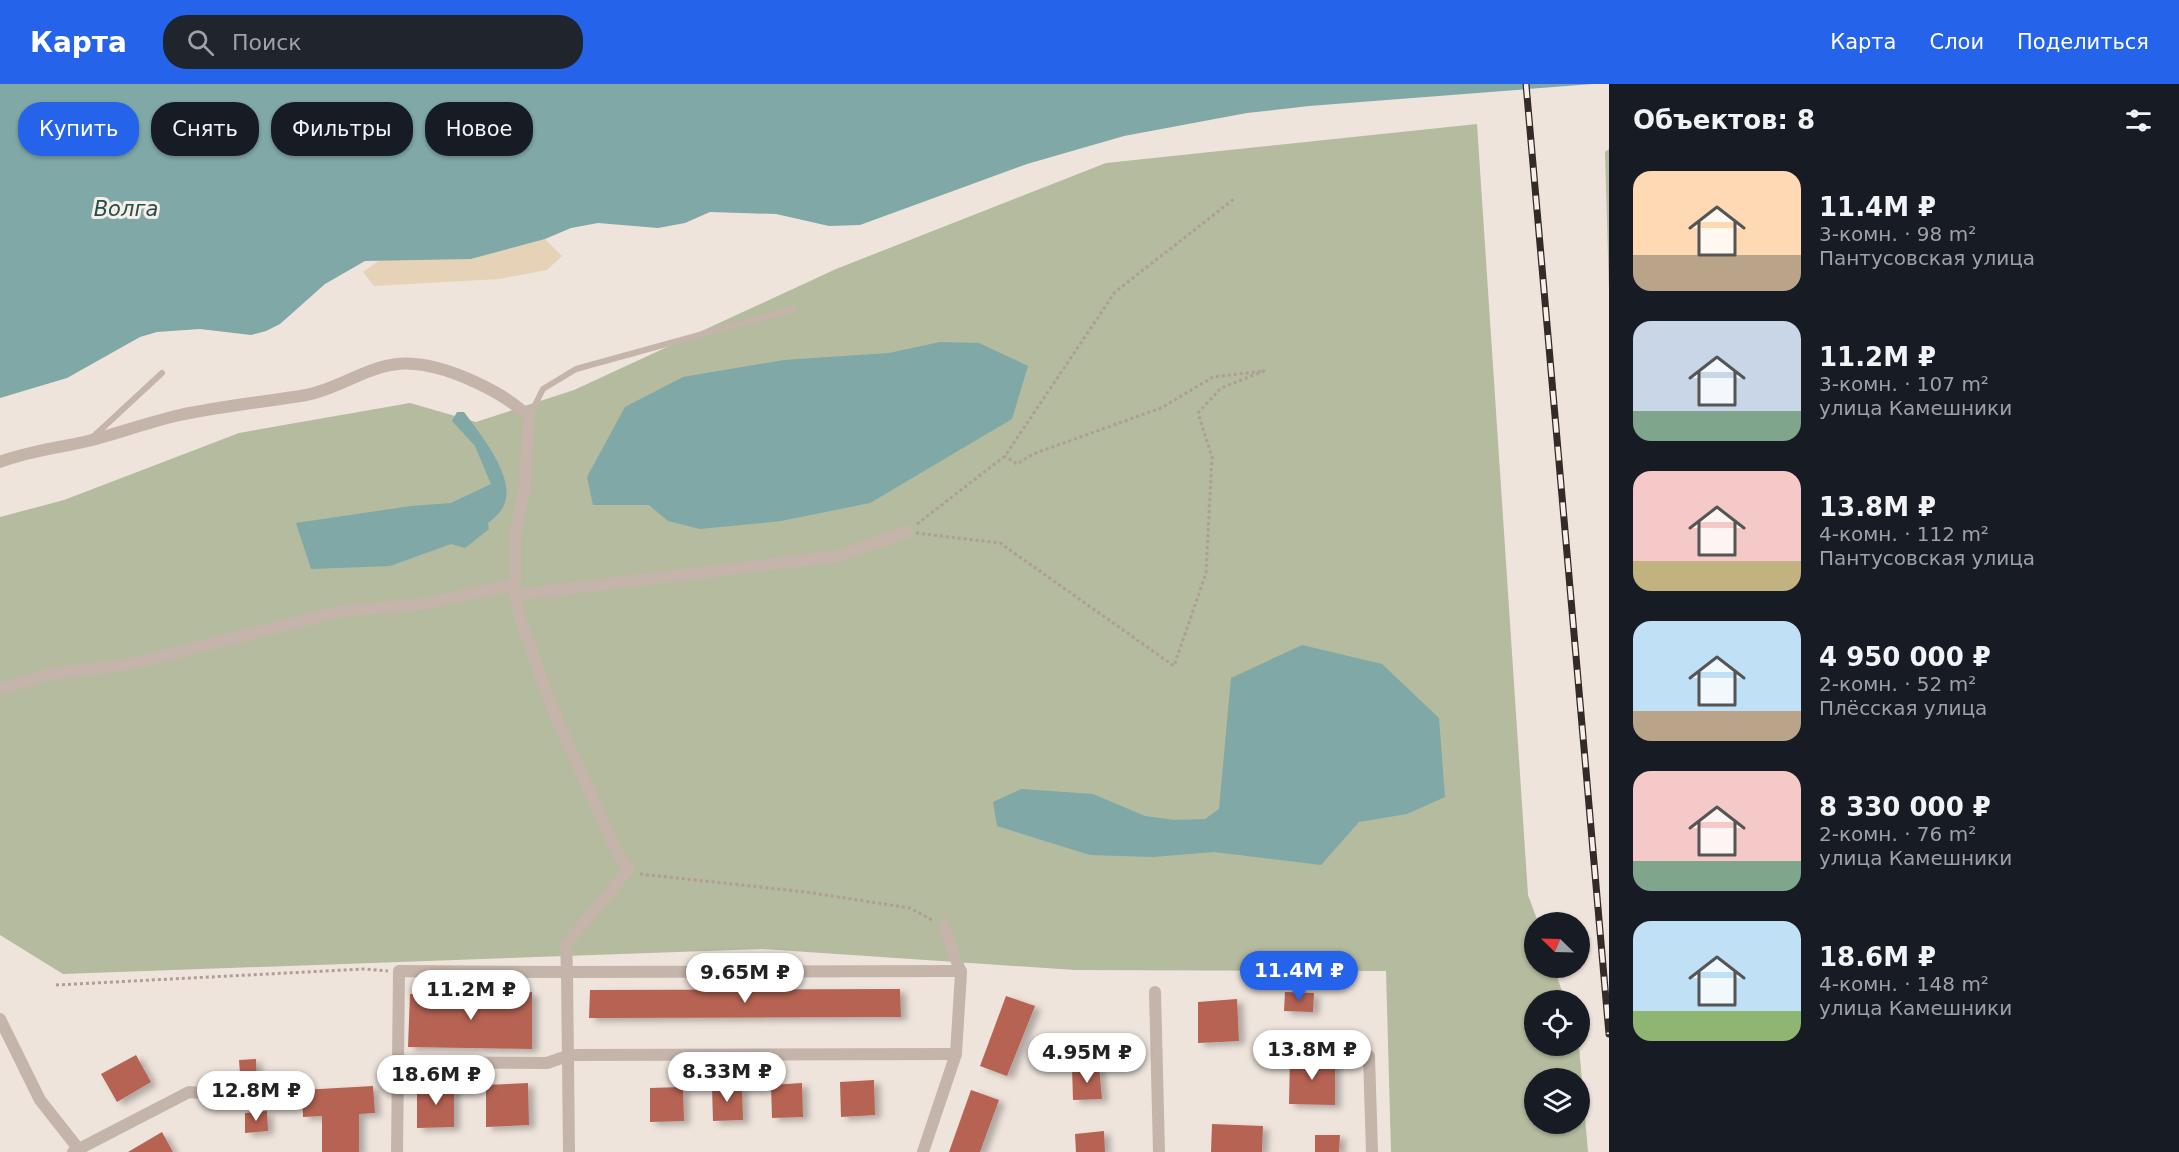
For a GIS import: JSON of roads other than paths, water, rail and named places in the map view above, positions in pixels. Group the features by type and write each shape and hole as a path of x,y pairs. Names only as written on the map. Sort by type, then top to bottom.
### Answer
{"street":[{"path":"0,462 21,454 90,440 179,415 264,399 308,395 375,369 413,363 436,368 493,391 516,404 529,417 525,486 515,535 514,590 520,618 552,710 618,855 629,869 566,944 570,1055 569,1152"},
{"path":"0,689 51,674 131,664 341,611 423,604 514,590 839,556 906,532"},
{"path":"923,1152 956,1054 961,971 944,926"},
{"path":"397,1152 399,971 961,971"},
{"path":"1155,992 1159,1152"},
{"path":"0,1019 40,1100 78,1151 189,1092 238,1096"},
{"path":"398,1062 547,1063 570,1055 956,1054"},
{"path":"1370,1056 1372,1152"}],"lane":[{"path":"529,417 543,389 576,369 793,309"},
{"path":"90,440 162,373"}],"water":[{"name":"Волга","path":"0,84 1593,84 1309,106 1247,113 1124,136 1027,164 860,225 829,226 776,214 710,212 685,223 658,228 598,223 571,228 545,239 471,259 365,261 325,284 280,324 266,331 251,335 200,329 157,332 140,337 67,378 0,398"},
{"path":"940,342 979,343 1028,366 1012,419 870,503 781,521 700,529 668,521 649,505 593,505 587,477 625,407 683,377 784,360 889,353"},
{"path":"457,412 464,412 488,445 496,458 506,485 506,498 502,509 488,523 489,529 465,548 451,544 390,566 311,569 296,523 411,506 451,503 491,484 475,446 452,421"},
{"path":"1302,645 1382,664 1439,718 1445,797 1407,814 1359,822 1321,865 1214,852 1153,857 1090,855 997,826 993,802 1021,789 1093,794 1145,816 1175,820 1205,819 1219,809 1231,678"}],"railway":[{"path":"1526,84 1609,1034"}]}
